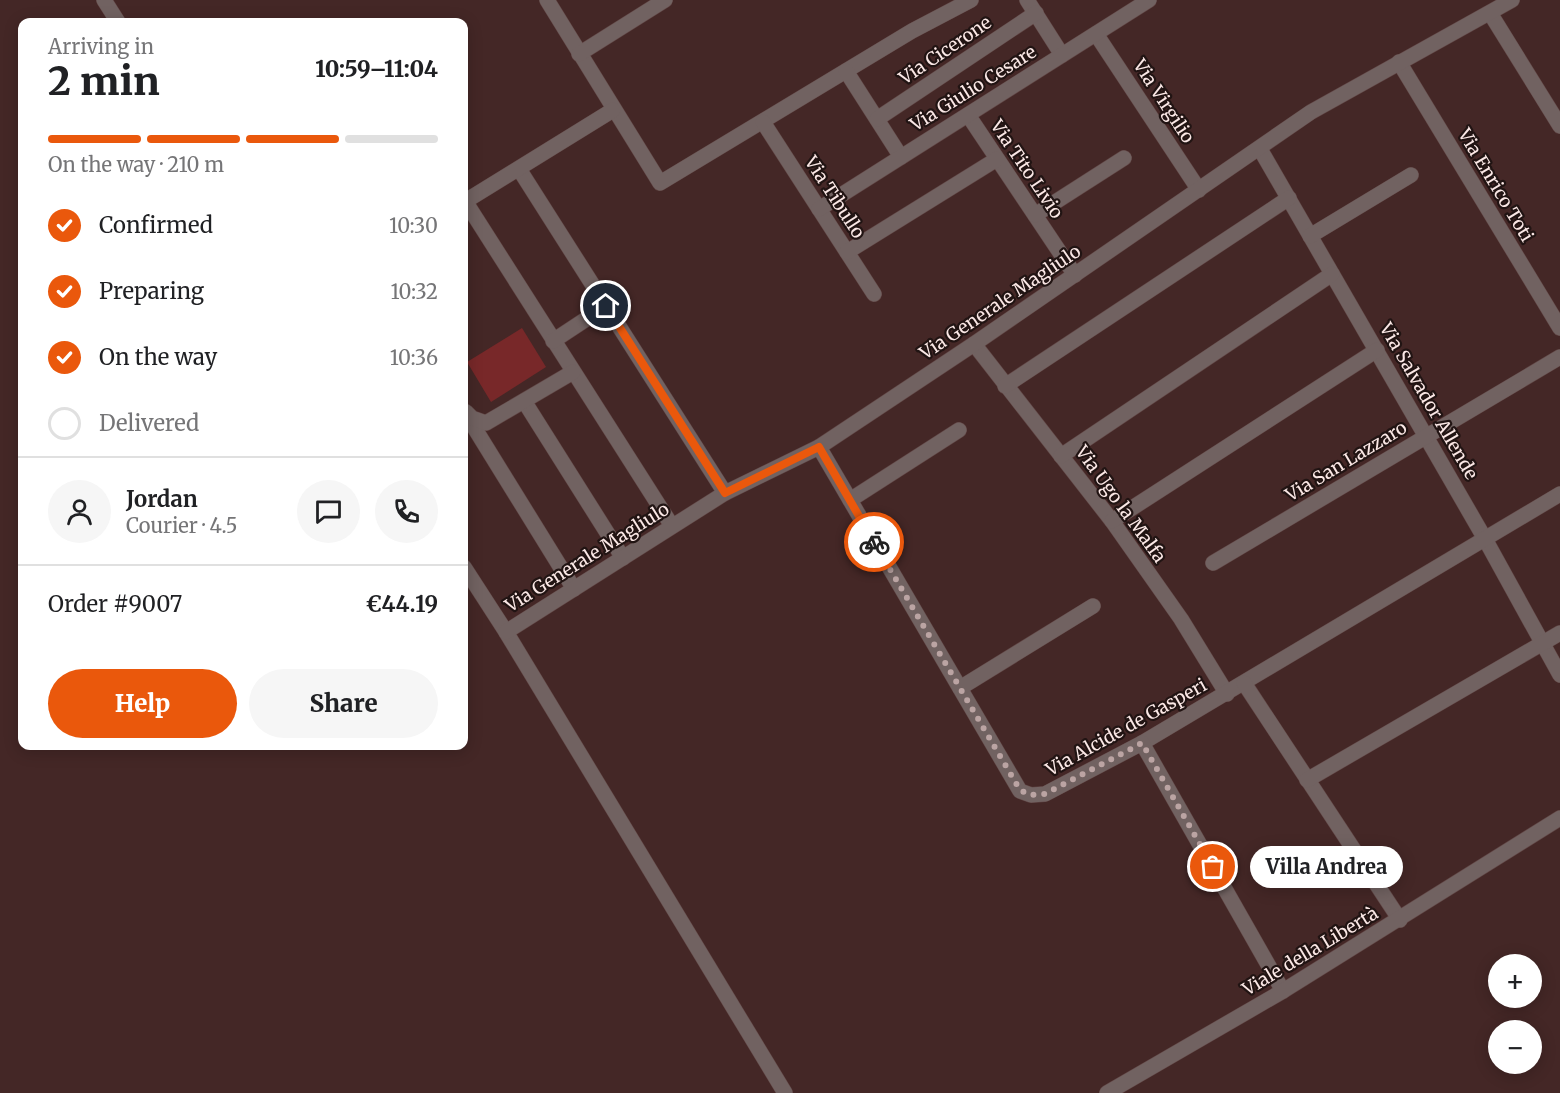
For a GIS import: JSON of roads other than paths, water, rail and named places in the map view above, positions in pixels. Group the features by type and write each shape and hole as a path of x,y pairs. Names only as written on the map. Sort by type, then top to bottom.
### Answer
{"street":[{"path":"104,0 115,18"},
{"path":"547,0 660,183 912,31 971,0"},
{"path":"579,54 665,0"},
{"name":"Via Giulio Cesare","path":"819,209 1149,0"},
{"name":"Via Generale Magliulo","path":"506,632 725,493 819,447 974,344 1311,112 1512,0"},
{"path":"1032,7 1062,55"},
{"name":"Via Cicerone","path":"877,119 1032,7"},
{"path":"1490,13 1560,126"},
{"name":"Via Virgilio","path":"1096,34 1198,190"},
{"name":"Via Enrico Toti","path":"1399,62 1560,328"},
{"path":"846,71 901,157"},
{"path":"468,199 613,110"},
{"name":"Via Tito Livio","path":"968,115 1075,275"},
{"name":"Via Tibullo","path":"763,122 874,294"},
{"name":"Via Salvador Allende","path":"1260,148 1560,675"},
{"path":"1035,215 1124,158"},
{"path":"847,252 997,159"},
{"path":"519,169 725,493"},
{"path":"1310,236 1411,175"},
{"path":"1005,386 1289,198"},
{"path":"468,207 672,526"},
{"path":"1061,456 1332,274"},
{"path":"553,340 606,306"},
{"name":"Via Ugo la Malfa","path":"974,344 1112,521 1181,619 1227,694"},
{"path":"1112,521 1377,350"},
{"name":"Via San Lazzaro","path":"1213,562 1560,357"},
{"path":"468,414 486,423 573,372"},
{"path":"524,401 623,558"},
{"path":"468,417 574,589"},
{"path":"850,500 959,430"},
{"name":"Via Alcide de Gasperi","path":"819,447 1020,790 1030,795 1045,794 1142,743 1560,494"},
{"path":"468,573 506,632 785,1093"},
{"path":"960,688 1093,606"},
{"path":"1307,780 1560,633"},
{"path":"1244,683 1400,920"},
{"path":"1142,743 1283,991"},
{"name":"Viale della Libertà","path":"1107,1093 1400,920 1560,818"}],"place":[{"name":"Villa Andrea","path":"1213,867"}]}
